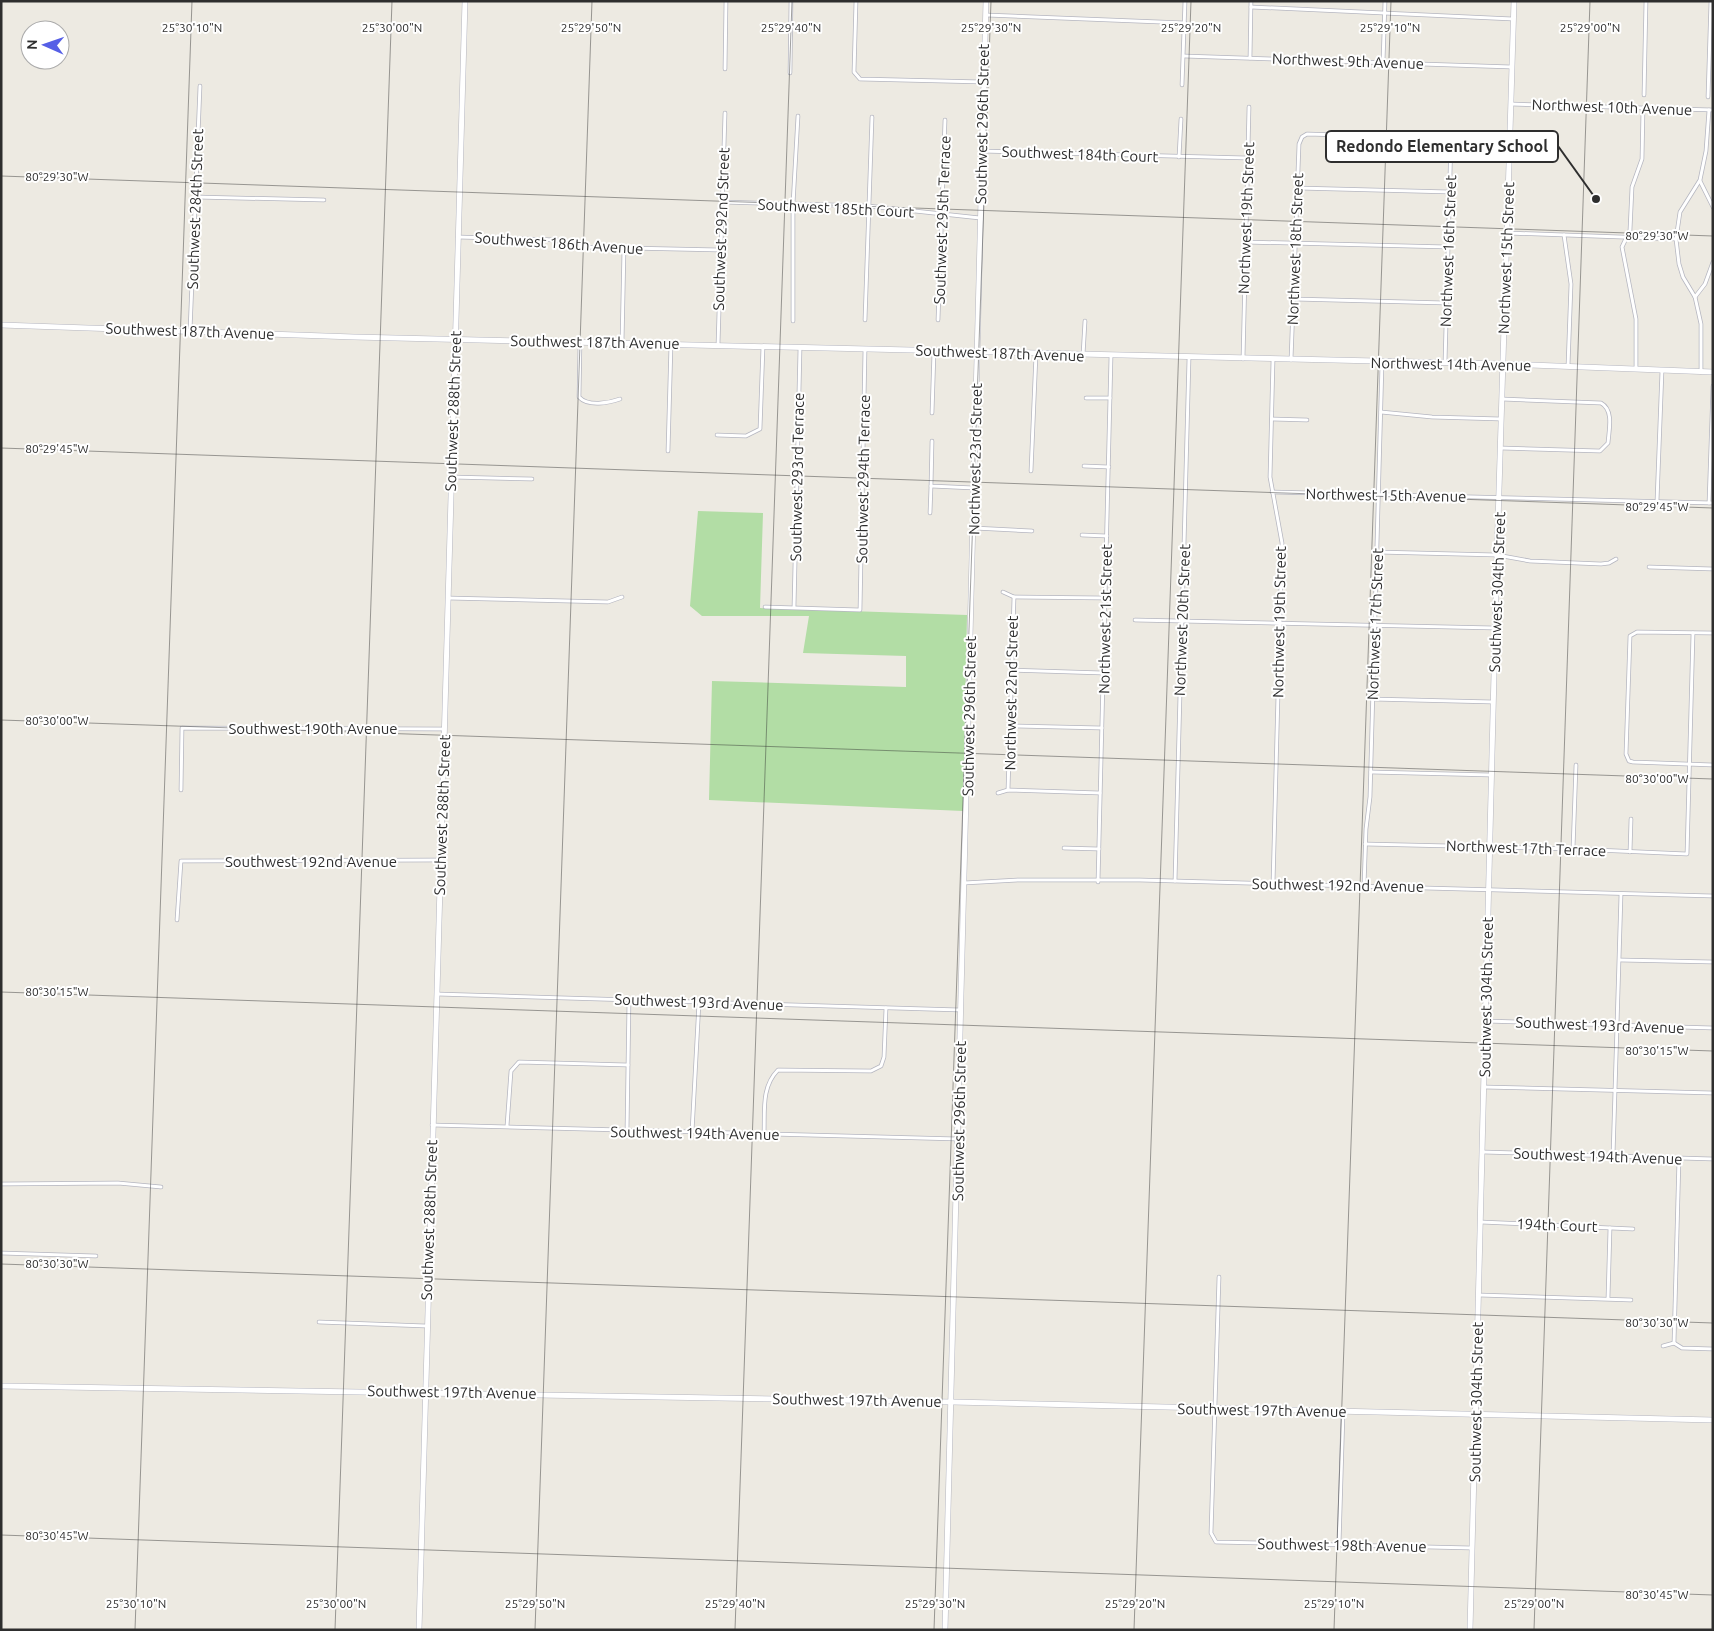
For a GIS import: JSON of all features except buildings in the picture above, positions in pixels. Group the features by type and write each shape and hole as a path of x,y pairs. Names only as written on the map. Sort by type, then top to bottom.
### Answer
{"street":[{"name":"Southwest 288th Street","path":"419,1630 424,1392 465,1"},
{"path":"725,69 726,1"},
{"path":"790,74 792,1"},
{"path":"856,1 856,76 860,79 983,82"},
{"name":"Southwest 296th Street","path":"980,218 986,1"},
{"path":"1182,85 1185,1"},
{"path":"1250,58 1251,1"},
{"path":"1383,62 1385,1"},
{"name":"Northwest 15th Street","path":"1503,364 1514,1"},
{"path":"1644,94 1646,1"},
{"path":"1708,97 1711,1"},
{"path":"1251,7 1514,19"},
{"path":"985,15 1184,23"},
{"name":"Northwest 9th Avenue","path":"1184,56 1512,67"},
{"name":"Southwest 284th Street","path":"190,331 200,86"},
{"name":"Northwest 10th Avenue","path":"1511,104 1711,110"},
{"name":"Northwest 19th Street","path":"1242,359 1249,107"},
{"path":"1636,370 1636,319 1622,247 1630,230 1632,187 1642,158 1643,108"},
{"path":"1701,372 1701,324 1695,297 1681,271 1676,239 1680,212 1700,180 1711,110"},
{"name":"Southwest 292nd Street","path":"718,345 725,113"},
{"path":"793,321 793,204 798,116"},
{"path":"866,320 872,117"},
{"path":"1179,157 1181,119"},
{"name":"Southwest 295th Terrace","path":"938,320 945,120"},
{"name":"Northwest 18th Street","path":"1291,361 1298,144 1302,137 1308,134 1451,138"},
{"path":"1451,138 1510,140"},
{"name":"Northwest 16th Street","path":"1444,364 1451,138"},
{"name":"Southwest 184th Court","path":"982,150 1247,158"},
{"path":"1700,180 1713,208"},
{"path":"1298,188 1450,192"},
{"path":"196,197 324,200"},
{"name":"Southwest 185th Court","path":"722,202 868,206 980,218"},
{"name":"Northwest 23rd Street","path":"971,611 980,218"},
{"path":"1508,233 1676,239"},
{"path":"1564,235 1572,284 1568,366"},
{"name":"Southwest 186th Avenue","path":"458,237 557,240 583,247 720,250"},
{"path":"1245,242 1448,247"},
{"path":"622,342 624,248"},
{"path":"1695,297 1705,284 1713,262"},
{"path":"1294,299 1446,303"},
{"path":"1083,355 1084,321"},
{"name":"Southwest 187th Avenue","path":"1,325 354,337 622,342 1189,358"},
{"path":"580,342 579,397 587,402 608,403 620,399"},
{"path":"668,451 671,344"},
{"path":"716,435 750,436 757,432 761,425 763,346"},
{"name":"Southwest 293rd Terrace","path":"794,607 800,348"},
{"name":"Southwest 294th Terrace","path":"794,607 860,610 865,349"},
{"path":"932,413 934,350"},
{"path":"1031,471 1036,354"},
{"name":"Northwest 21st Street","path":"1098,882 1111,356"},
{"name":"Northwest 14th Avenue","path":"1189,358 1503,364 1713,372"},
{"name":"Northwest 20th Street","path":"1175,881 1189,358"},
{"name":"Northwest 19th Street","path":"1273,360 1270,477 1282,543 1273,884"},
{"name":"Northwest 17th Street","path":"1364,886 1370,772 1382,362"},
{"name":"Southwest 304th Street","path":"1470,1630 1503,364"},
{"path":"1657,501 1662,370"},
{"path":"1711,503 1713,386"},
{"path":"1086,398 1110,398"},
{"path":"1501,448 1600,451 1606,448 1609,411 1607,406 1601,402 1502,399"},
{"path":"1381,412 1432,417 1502,419"},
{"path":"1272,419 1307,420"},
{"path":"930,513 932,441"},
{"path":"1084,466 1109,467"},
{"path":"451,477 532,480"},
{"path":"931,486 974,488"},
{"name":"Northwest 15th Avenue","path":"1272,492 1378,496 1500,496 1711,503"},
{"path":"974,528 1032,531"},
{"path":"1082,535 1107,536"},
{"path":"1377,552 1497,555 1530,561 1601,564 1609,563 1616,559"},
{"path":"1649,567 1713,569"},
{"path":"1003,592 1014,596 1105,598"},
{"name":"Northwest 22nd Street","path":"1008,790 1014,596"},
{"path":"448,598 608,602 622,597"},
{"path":"765,607 794,607"},
{"name":"Southwest 296th Street","path":"945,1630 971,611"},
{"path":"1135,620 1496,628"},
{"path":"1690,764 1693,633"},
{"path":"1713,633 1632,634 1629,640 1626,754 1630,761 1713,765"},
{"path":"1012,670 1104,672"},
{"path":"1372,699 1494,702"},
{"path":"1010,726 1102,728"},
{"name":"Southwest 190th Avenue","path":"181,790 182,728 444,729"},
{"name":"Northwest 17th Terrace","path":"1366,844 1687,854 1690,764"},
{"path":"1573,849 1576,765"},
{"path":"1370,772 1492,775"},
{"path":"998,793 1008,790 1100,793"},
{"path":"1630,852 1631,819"},
{"path":"1064,848 1099,849"},
{"name":"Southwest 192nd Avenue","path":"177,920 181,861 440,860"},
{"name":"Southwest 192nd Avenue","path":"964,883 1018,880 1175,881 1713,896"},
{"path":"1613,1156 1621,894"},
{"path":"1620,960 1713,962"},
{"name":"Southwest 193rd Avenue","path":"436,994 961,1010"},
{"path":"627,1131 629,1000"},
{"path":"692,1132 699,1002"},
{"path":"764,1134 765,1091 769,1079 778,1070 871,1071 881,1066 884,1057 886,1008"},
{"name":"Southwest 193rd Avenue","path":"1486,1021 1713,1028"},
{"path":"507,1126 511,1071 519,1062 628,1065"},
{"path":"1484,1087 1713,1093"},
{"name":"Southwest 194th Avenue","path":"432,1124 958,1139"},
{"name":"Southwest 194th Avenue","path":"1483,1152 1713,1159"},
{"path":"1674,1343 1679,1158"},
{"path":"1,1184 118,1183 161,1186"},
{"name":"194th Court","path":"1481,1222 1633,1228"},
{"path":"1608,1298 1610,1228"},
{"path":"1,1253 96,1256"},
{"path":"1214,1409 1219,1277"},
{"path":"1479,1295 1631,1300"},
{"path":"319,1322 426,1326"},
{"path":"1663,1346 1674,1343 1682,1348 1713,1349"},
{"name":"Southwest 197th Avenue","path":"1,1386 952,1402 1713,1420"},
{"name":"Southwest 198th Avenue","path":"1214,1409 1210,1533 1212,1539 1216,1542 1472,1548"},
{"path":"1339,1545 1343,1411"}],"green space":[{"path":"698,511 763,513 760,608 967,615 963,811 709,800 712,681 906,687 906,656 803,653 809,616 702,616 690,606"}],"place":[{"name":"Redondo Elementary School","path":"1596,199"}]}
